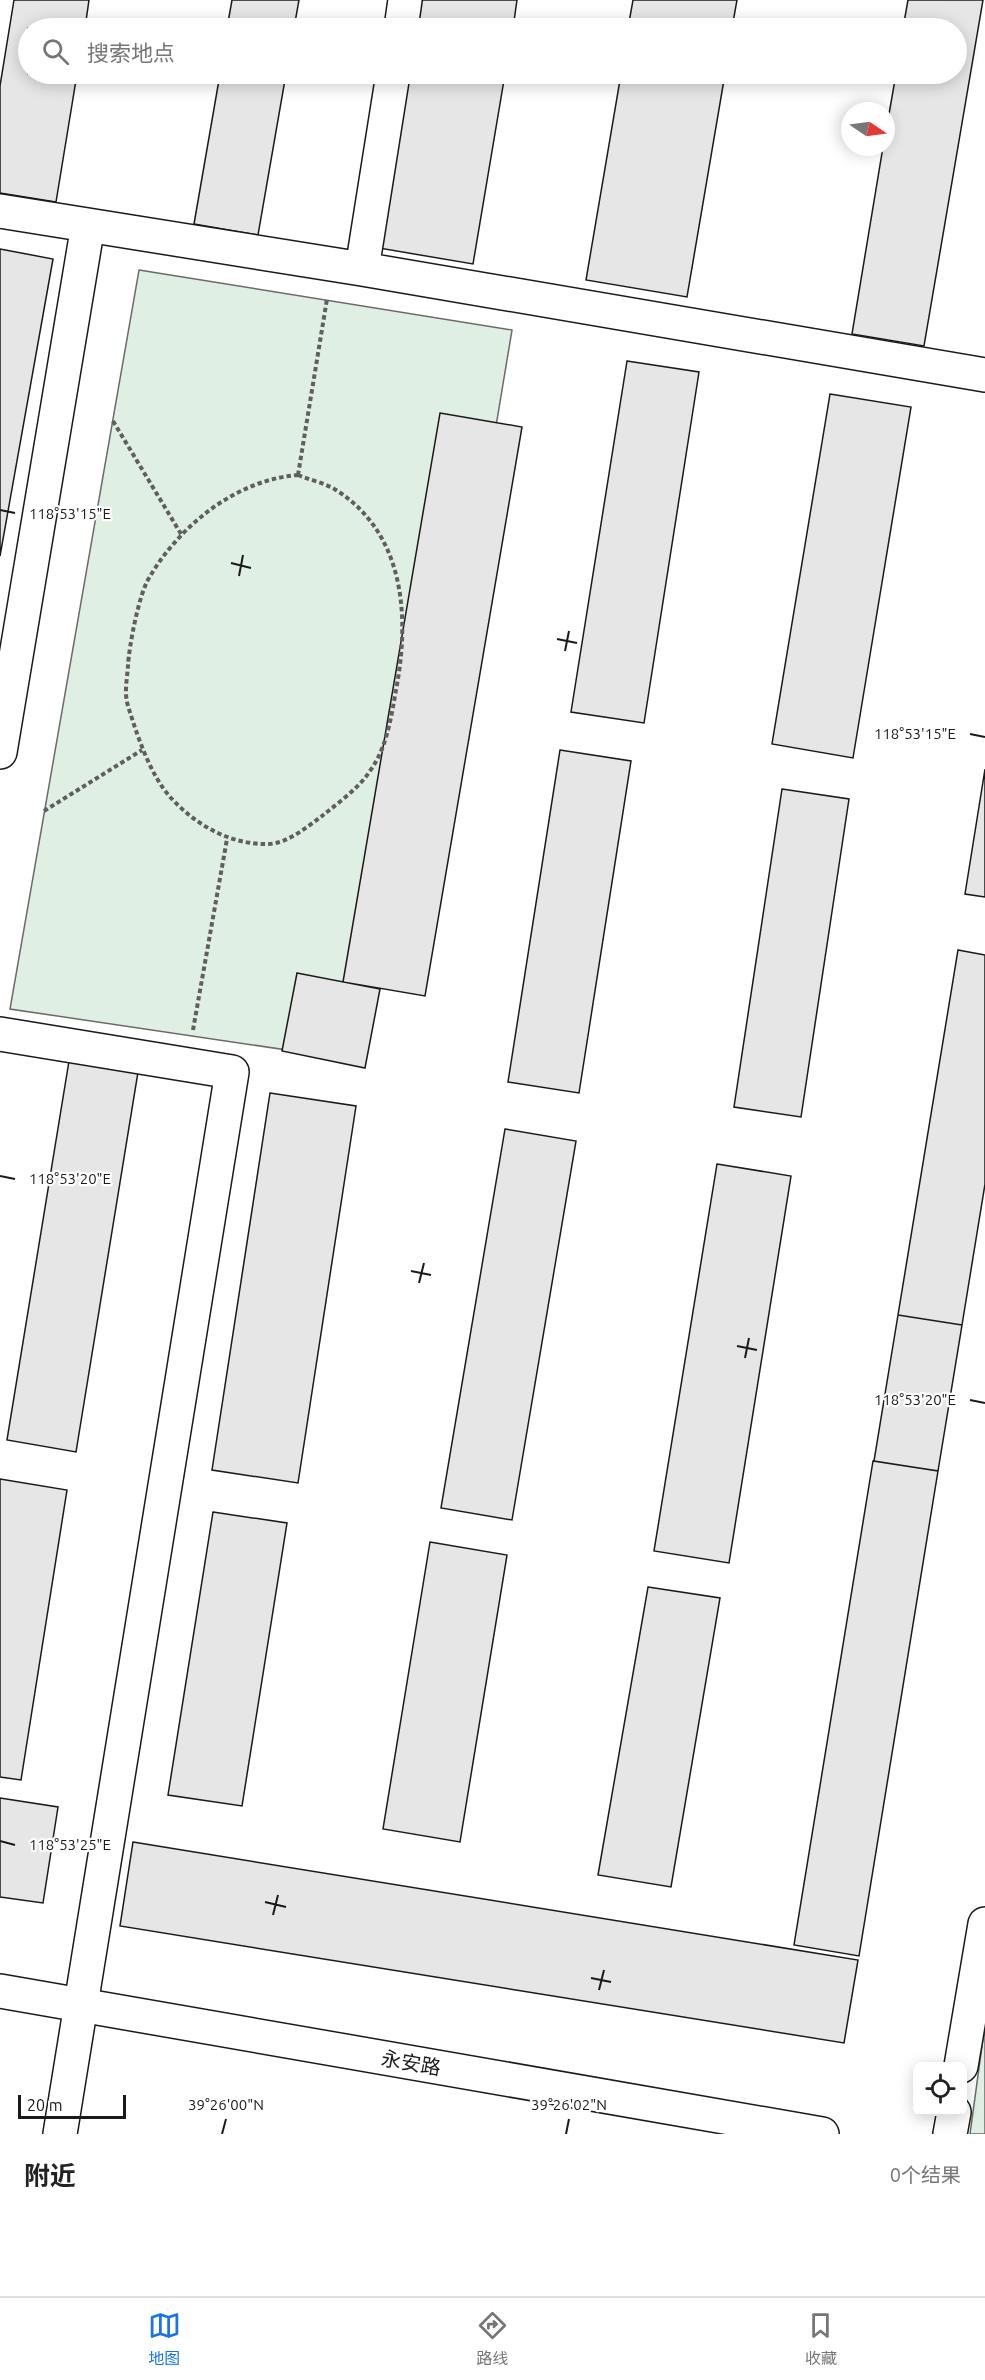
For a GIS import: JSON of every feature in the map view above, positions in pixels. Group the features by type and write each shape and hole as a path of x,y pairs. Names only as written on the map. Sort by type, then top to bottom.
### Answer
{"street":[{"path":"402,18 405,0"},
{"path":"362,269 391,84"},
{"path":"0,211 362,269 985,375"},
{"path":"0,752 88,225"},
{"path":"0,1034 232,1072 60,2134"},
{"path":"962,2062 985,1924"},
{"name":"永安路","path":"0,1991 822,2134"},
{"path":"950,2134 953,2116"}],"path":[{"path":"298,475 326,300"},
{"path":"113,421 181,534"},
{"path":"298,475 334,489 359,509 389,549 402,591 403,651 387,736 370,772 341,801 301,832 270,844 227,838 201,824 170,796 142,750 126,702 129,649 147,579 181,534 236,493 276,477 298,475"},
{"path":"44,811 142,750"},
{"path":"192,1036 227,838"}],"green space":[{"path":"139,270 512,330 403,985 358,978 341,1058 10,1009"},
{"path":"985,2024 985,2134 970,2134"}],"building":[{"path":"14,0 89,0 86,18 18,18 18,84 75,84 56,202 0,193 0,86"},
{"path":"232,0 299,0 296,18 229,18"},
{"path":"414,0 517,0 514,18 411,18"},
{"path":"633,0 737,0 734,18 630,18"},
{"path":"908,0 983,0 924,346 852,334 882,156 895,156 895,102 891,102 894,84 967,84 967,18 905,18"},
{"path":"218,84 284,84 258,235 194,224"},
{"path":"400,84 503,84 473,264 373,247"},
{"path":"619,84 723,84 687,297 586,280"},
{"path":"0,249 53,259 0,556"},
{"path":"627,361 699,372 644,723 571,712"},
{"path":"830,394 911,407 853,758 772,744"},
{"path":"440,413 522,427 425,996 343,982"},
{"path":"560,750 631,761 579,1093 508,1082"},
{"path":"985,769 985,897 965,894"},
{"path":"782,789 849,799 801,1117 734,1107"},
{"path":"958,950 985,955 985,1184 962,1325 898,1315"},
{"path":"297,973 380,989 365,1068 282,1051"},
{"path":"69,1061 138,1072 76,1452 7,1440"},
{"path":"270,1093 356,1106 298,1483 212,1470"},
{"path":"505,1129 576,1141 512,1520 441,1508"},
{"path":"717,1164 791,1176 729,1563 654,1551"},
{"path":"898,1315 962,1325 938,1471 874,1461"},
{"path":"873,1461 938,1471 859,1956 794,1945"},
{"path":"0,1479 67,1490 21,1780 0,1777"},
{"path":"213,1512 287,1523 242,1806 168,1795"},
{"path":"430,1542 507,1555 460,1842 383,1829"},
{"path":"648,1587 720,1598 671,1887 598,1875"},
{"path":"0,1798 58,1807 43,1903 0,1897"},
{"path":"133,1842 858,1960 844,2043 120,1926"}]}
